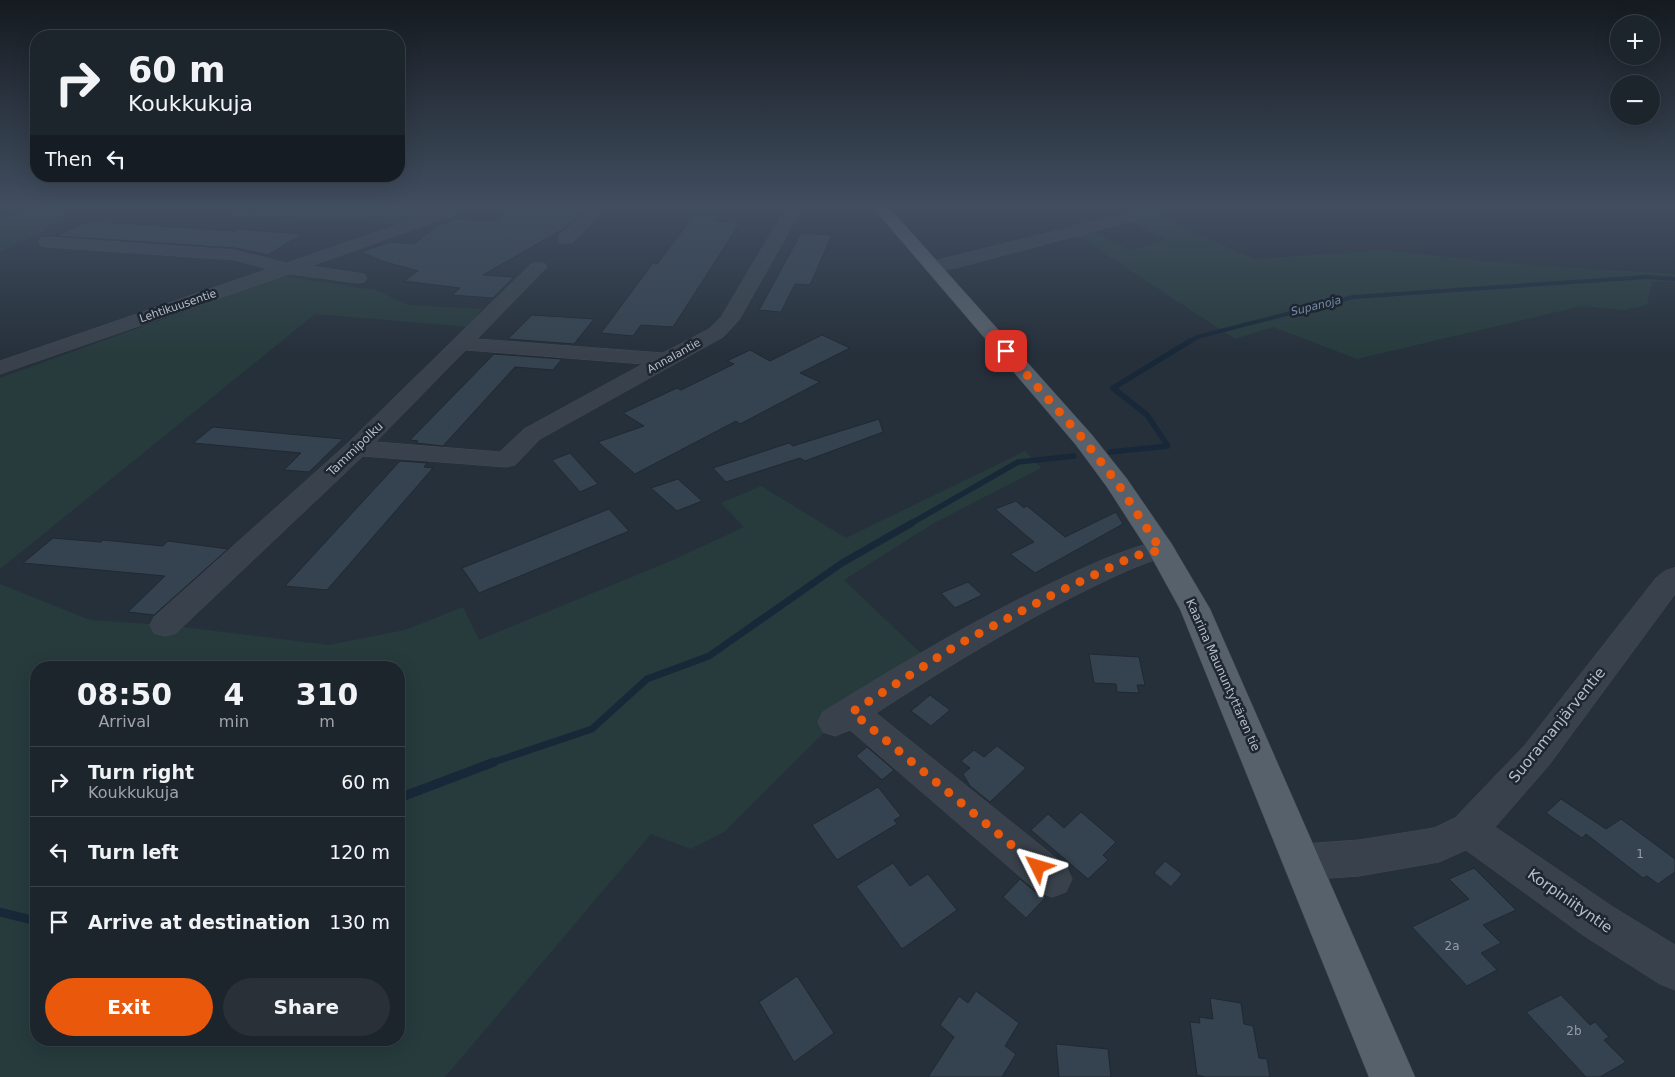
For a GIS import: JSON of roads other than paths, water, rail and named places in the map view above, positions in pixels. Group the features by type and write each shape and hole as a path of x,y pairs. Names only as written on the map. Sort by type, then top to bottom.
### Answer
{"main road":[{"name":"Kaarina Maununtyttären tie","path":"923,255 1084,440 1118,484 1161,550 1195,609 1392,1077"}],"street":[{"path":"236,255 287,268 358,278"},
{"name":"Lehtikuusentie","path":"0,368 324,255"},
{"name":"Annalantie","path":"357,448 506,460 532,434 716,333 729,320 767,255"},
{"path":"933,267 984,255"},
{"name":"Tammipolku","path":"165,625 357,448 538,267"},
{"path":"0,376 156,318 152,315"},
{"path":"463,344 666,360"},
{"path":"1052,879 843,717 957,645 1036,603 1134,556 1161,550"},
{"name":"Suoramanjärventie","path":"1302,862 1359,858 1438,845 1468,830 1537,754 1666,585 1675,578"},
{"name":"Korpiniityntie","path":"1468,830 1598,921 1675,969"}],"waterway":[{"name":"Supanoja","path":"1188,343 1197,337 1353,297 1647,277 1675,279"},
{"name":"Supanoja","path":"1110,452 1168,446 1147,415 1113,388 1190,341"},
{"path":"910,524 1018,462 1074,456"},
{"path":"491,763 592,729 647,679 709,656 842,563 912,523"},
{"path":"405,796 494,762"},
{"path":"0,912 30,920"}]}
